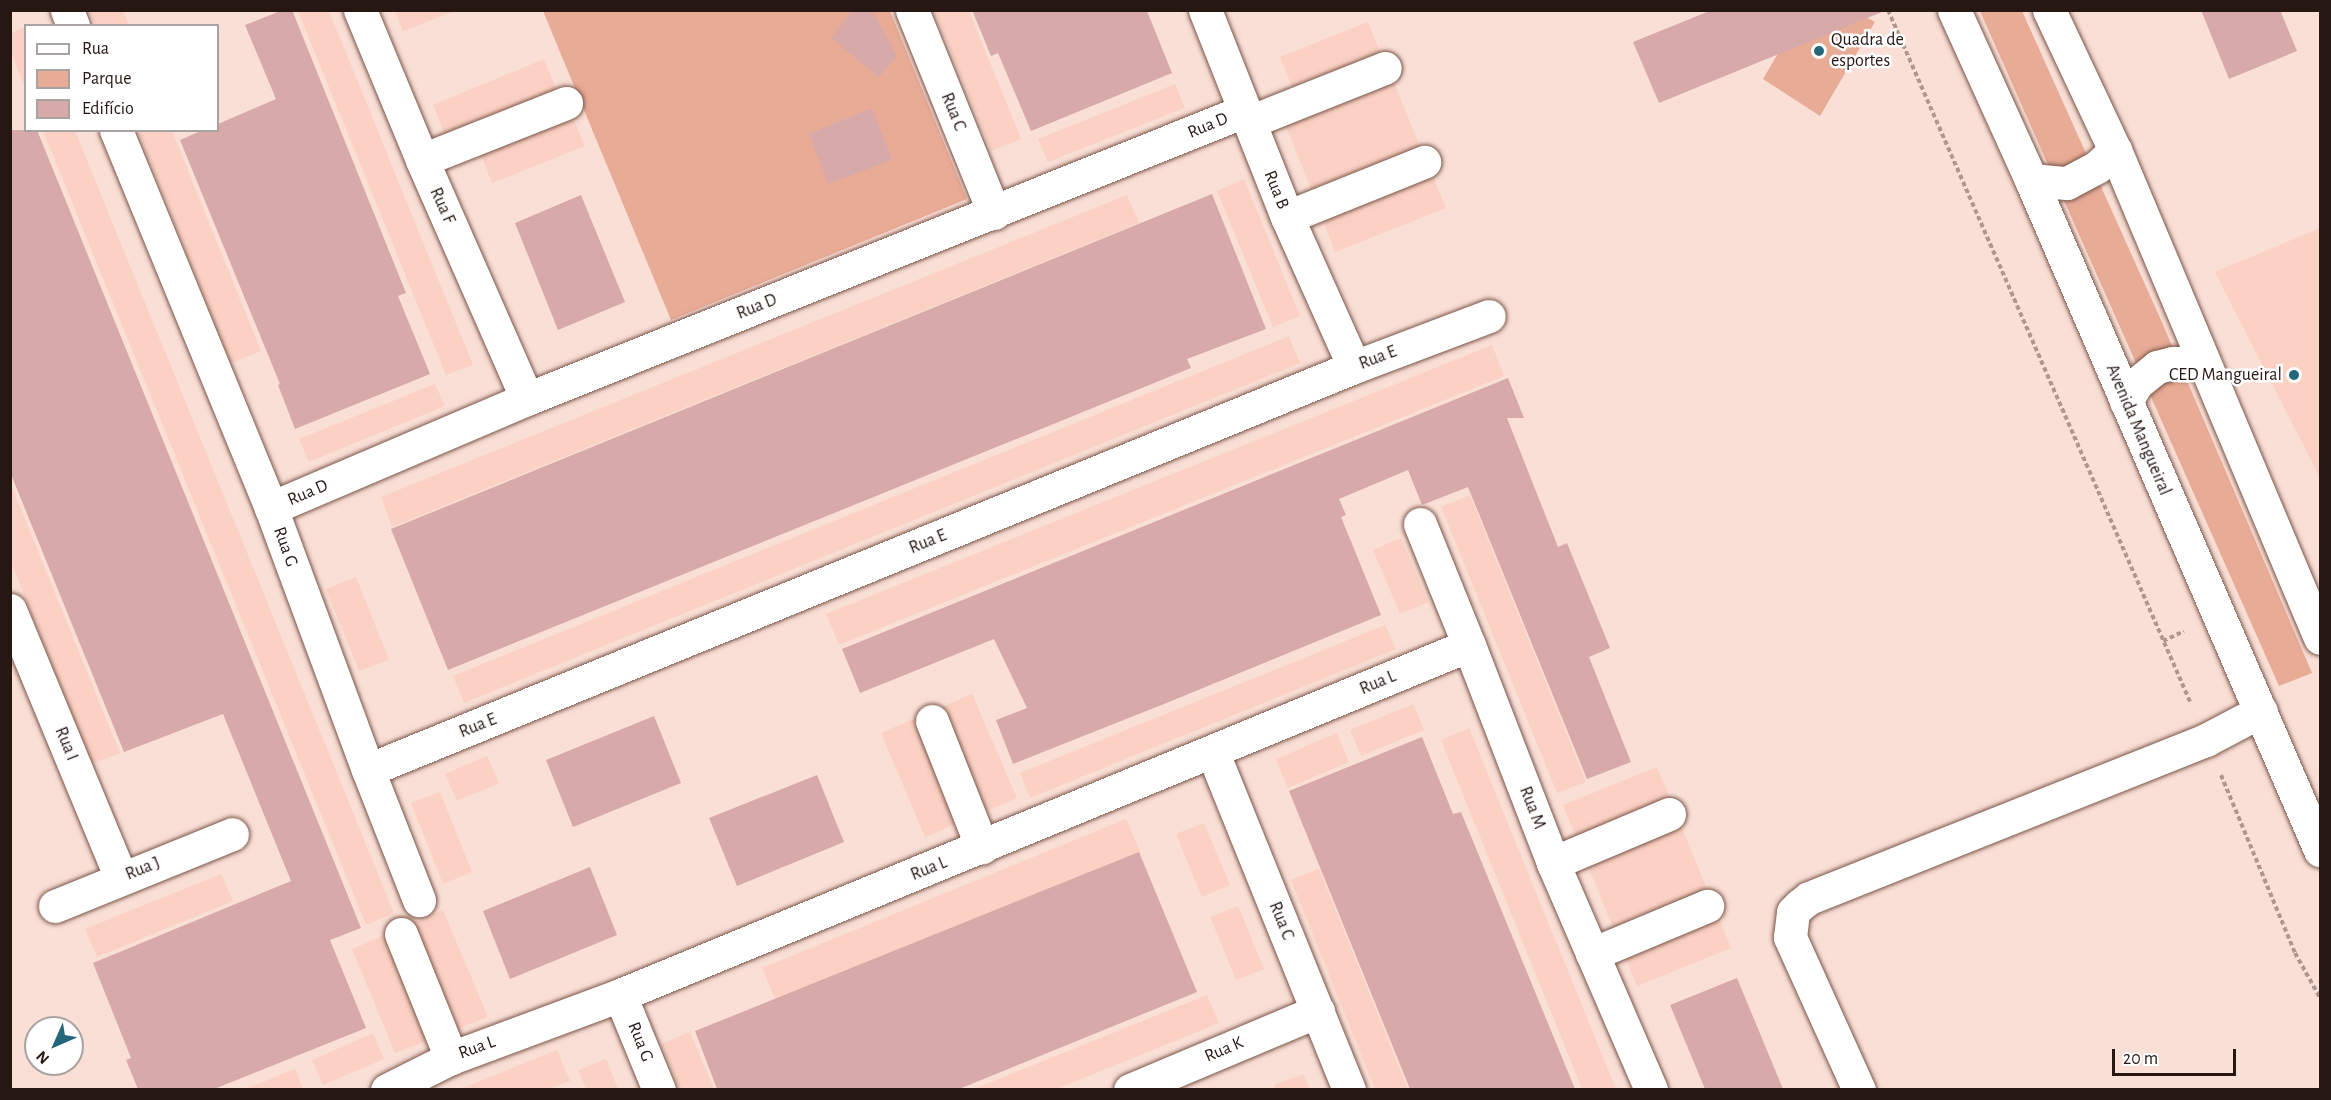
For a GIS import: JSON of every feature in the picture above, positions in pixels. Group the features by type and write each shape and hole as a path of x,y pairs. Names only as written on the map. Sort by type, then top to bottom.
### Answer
{"street":[{"name":"Rua F","path":"360,10 422,160 527,399"},
{"name":"Rua C","path":"912,10 994,213"},
{"name":"Rua B","path":"1205,10 1287,217 1354,367"},
{"name":"Avenida Mangueiral","path":"1954,10 2031,180 2320,850"},
{"path":"2049,10 2115,150 2320,638"},
{"name":"Rua D","path":"271,508 527,399 994,213 1247,116 1385,68"},
{"path":"422,160 566,103"},
{"name":"Rua G","path":"117,132 271,508 419,900"},
{"path":"2031,180 2067,183 2097,167 2115,150"},
{"path":"1287,217 1424,162"},
{"name":"Rua E","path":"368,770 1354,367 1489,316"},
{"path":"2126,402 2136,384 2157,367 2173,363 2203,363"},
{"name":"Rua M","path":"1419,524 1470,645 1553,862 1651,1089"},
{"name":"Rua I","path":"10,610 122,878"},
{"name":"Rua L","path":"387,1089 451,1058 620,995 1213,753 1470,645"},
{"path":"1859,1089 1790,937 1793,912 1809,898 2206,740 2260,711"},
{"path":"932,721 982,847"},
{"name":"Rua C","path":"1213,753 1350,1089"},
{"path":"1553,862 1669,814"},
{"name":"Rua J","path":"55,906 232,834"},
{"path":"1592,954 1707,906"},
{"path":"401,934 451,1058"},
{"name":"Rua G","path":"620,995 659,1089"},
{"name":"Rua K","path":"1130,1089 1318,1011"}],"path":[{"path":"1888,10 2206,740 2295,953 2320,998"}],"shaded area":[{"path":"89,11 123,11 129,24 95,24"},
{"path":"298,11 329,11 473,365 446,375"},
{"path":"395,11 455,11 403,31"},
{"path":"934,11 969,11 1021,139 991,151"},
{"path":"1368,22 1380,52 1292,87 1280,57"},
{"path":"24,27 24,85 10,50 11,33"},
{"path":"544,59 556,89 445,134 433,105"},
{"path":"1394,82 1420,147 1311,189 1285,124"},
{"path":"1175,84 1185,108 1048,162 1038,139"},
{"path":"573,118 585,146 492,183 481,155"},
{"path":"43,132 75,132 394,913 366,925"},
{"path":"138,132 172,132 261,351 231,363"},
{"path":"1433,176 1446,208 1335,252 1323,220"},
{"path":"1244,179 1300,316 1273,327 1217,191"},
{"path":"1127,195 1139,223 392,527 381,497"},
{"name":"CED Mangueiral","path":"2320,228 2320,478 2215,272"},
{"path":"1289,336 1300,363 464,703 453,676"},
{"path":"1492,345 1504,376 839,645 826,614"},
{"path":"435,384 445,406 309,462 299,439"},
{"path":"10,482 120,753 92,764 11,562"},
{"path":"1470,495 1586,782 1557,793 1441,507"},
{"path":"1401,538 1428,602 1400,614 1373,550"},
{"path":"356,577 389,660 359,671 326,589"},
{"path":"1385,625 1396,649 1030,798 1020,773"},
{"path":"972,694 1017,798 925,837 881,733"},
{"path":"1413,704 1424,730 1361,756 1350,730"},
{"path":"1469,728 1616,1089 1582,1089 1441,740"},
{"path":"1337,733 1349,762 1288,788 1276,759"},
{"path":"487,756 499,783 457,801 445,774"},
{"path":"1657,767 1731,948 1637,986 1563,805"},
{"path":"440,792 472,872 443,884 411,803"},
{"path":"1126,819 1140,852 776,1001 762,968"},
{"path":"1204,823 1230,885 1202,897 1176,834"},
{"path":"1319,869 1408,1089 1375,1089 1291,880"},
{"path":"221,874 233,901 97,957 85,929"},
{"path":"1238,906 1264,969 1236,980 1210,917"},
{"path":"443,910 488,1017 395,1053 352,949"},
{"path":"1207,995 1219,1023 1057,1089 974,1089"},
{"path":"690,1032 714,1089 680,1089 661,1044"},
{"path":"373,1033 384,1059 323,1085 312,1060"},
{"path":"557,1050 570,1081 548,1089 460,1089"},
{"path":"606,1059 618,1089 586,1089 578,1070"},
{"path":"295,1069 303,1089 245,1089"},
{"path":"1303,1074 1310,1089 1275,1089 1274,1085"}],"green space":[{"path":"543,11 890,11 967,199 671,320"},
{"name":"Quadra de esportes","path":"1803,11 1855,11 1875,22 1820,116 1763,79"},
{"path":"1980,11 2022,11 2161,320 2312,673 2279,686"}],"building":[{"path":"283,10 292,10 406,293 398,296 430,374 295,429 278,385 280,384 180,140 198,132 219,132 219,124 276,99 245,25"},
{"path":"853,10 872,10 897,56 879,77 831,38"},
{"path":"972,10 1147,11 1172,73 1031,131 998,53 991,56"},
{"path":"1712,10 1882,10 1882,12 1659,103 1633,42"},
{"path":"2201,10 2280,10 2297,51 2229,79"},
{"path":"872,108 892,160 828,184 809,134"},
{"path":"10,130 24,130 24,132 38,132 361,928 330,940 366,1028 214,1089 138,1089 126,1060 131,1058 93,963 291,881 223,714 124,752 10,472"},
{"path":"1212,194 1266,329 1187,359 1191,368 448,670 391,529"},
{"path":"581,195 625,302 558,330 515,223"},
{"path":"1508,378 1524,418 1507,418 1558,547 1567,543 1610,648 1589,657 1631,762 1587,779 1468,487 1422,505 1408,470 1339,499 1346,515 1341,517 1381,615 1164,704 1013,764 996,720 1027,708 994,639 860,693 842,649"},
{"path":"654,716 681,783 573,827 546,760"},
{"path":"1422,737 1453,814 1461,812 1575,1089 1410,1089 1289,791"},
{"path":"817,775 844,842 737,886 709,818"},
{"path":"1139,852 1197,992 959,1089 717,1089 695,1031"},
{"path":"590,867 617,935 510,979 483,911"},
{"path":"1737,978 1783,1089 1705,1089 1670,1005"}],"place":[{"name":"Quadra de esportes","path":"1819,51"},
{"name":"CED Mangueiral","path":"2294,375"}]}
